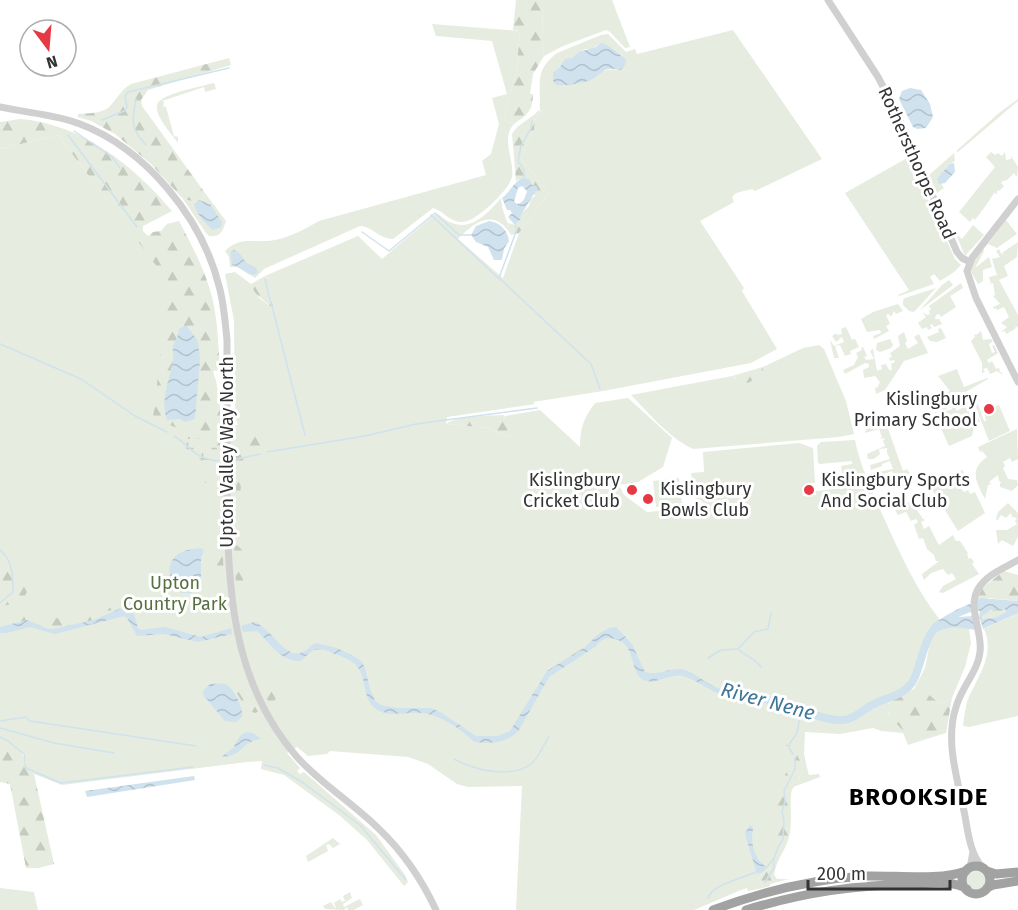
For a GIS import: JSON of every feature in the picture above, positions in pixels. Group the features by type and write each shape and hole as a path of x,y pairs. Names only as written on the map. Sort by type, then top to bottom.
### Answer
{"highway":[{"path":"967,889 963,881 968,869"},
{"path":"712,910 769,892 865,876 952,875 968,869 985,869 996,874 1018,872"},
{"path":"985,869 990,879 987,888"},
{"path":"746,910 819,891 865,885 949,883 977,893 987,888 1018,881"}],"street":[{"name":"Rothersthorpe Road","path":"828,0 878,77 895,109 957,252 970,262"},
{"name":"Upton Valley Way North","path":"0,107 58,116 107,137 144,165 173,196 196,230 208,253 219,285 227,340 227,553 237,636 249,671 265,708 299,759 379,829 402,854 424,886 436,910"},
{"name":"Upton Valley Way North","path":"0,113 12,110"},
{"path":"1018,199 970,262 967,271 976,297 1018,382"},
{"path":"985,869 973,852 954,768 952,722 959,696 979,660 979,630 974,602 978,588 986,579 1018,560"},
{"path":"968,869 973,852"}],"green space":[{"path":"516,0 543,0 544,56 533,74 530,94 533,94 533,100 530,109 514,124 506,121 504,116 516,74 520,31 513,30"},
{"path":"543,0 612,0 630,47 625,48 606,30 563,46 544,56"},
{"path":"432,24 520,31 516,74 504,116 506,121 514,124 508,136 512,177 505,190 483,211 468,221 457,222 433,208 393,239 383,237 369,228 360,226 264,269 255,278 237,267 230,267 229,257 225,251 237,243 281,239 319,221 486,175 482,161 491,154 499,124 492,98 507,94 492,41 436,36"},
{"name":"Upton Country Park","path":"733,30 822,159 755,191 752,189 736,193 732,197 734,202 700,221 744,288 742,291 777,349 751,363 533,402 535,404 447,417 446,424 488,428 509,437 511,435 505,416 540,410 580,447 583,424 595,403 628,398 672,438 663,467 638,482 619,485 624,495 647,512 703,507 703,502 695,498 691,473 704,472 703,452 799,443 813,448 815,483 805,484 802,488 803,496 816,495 816,491 844,488 841,466 852,464 852,461 820,464 818,463 817,446 821,442 855,440 867,478 895,542 915,582 940,620 929,628 913,681 906,689 847,720 838,721 802,711 799,722 803,714 831,722 847,722 891,700 888,704 888,713 904,730 912,732 923,740 908,745 903,733 873,728 840,734 805,732 804,754 809,775 819,774 820,777 793,787 799,779 803,765 797,751 790,744 797,760 786,795 770,868 759,878 763,888 748,891 747,888 694,910 516,910 522,786 468,787 457,784 428,764 408,757 330,751 327,754 308,756 297,747 287,753 300,768 297,771 300,774 304,772 376,835 405,875 408,882 404,886 367,840 339,815 284,775 261,769 262,761 62,785 34,774 28,767 24,754 0,737 0,149 58,135 183,301 216,380 220,404 220,425 238,425 235,416 234,321 225,274 235,272 251,284 259,298 270,306 273,305 265,276 358,236 382,259 434,215 438,214 456,224 472,223 487,213 501,198 511,235 498,222 485,220 471,227 458,239 503,278 519,233 549,193 521,159 525,145 534,130 535,120 541,113 540,84 543,68 557,53 601,35 608,34 626,52 635,49 637,54","holes":["602,43 622,55 621,70 604,71 595,78 583,82 561,85 553,72 585,49 591,49"]},
{"path":"229,58 231,65 148,90 141,100 142,106 205,193 201,203 183,199 151,164 115,134 78,117 78,114 108,108 131,84"},
{"path":"214,83 216,89 205,92 204,87 162,101 163,106 166,107 174,136 178,137 178,143 161,120 157,105 165,97"},
{"path":"1018,99 958,152 956,151 999,113"},
{"path":"539,110 541,113 535,120 534,130 525,145 521,159 549,193 519,233 511,235 508,223 515,225 520,220 520,215 529,206 530,199 535,196 532,185 522,178 516,181 512,134 517,127"},
{"path":"20,119 43,123 85,138 105,150 141,178 172,211 143,226 143,231 148,236 153,232 161,231 167,224 179,221 204,272 215,309 220,370 213,371 220,404 220,426 209,431 182,430 153,418 166,308 173,288 58,135 0,149 0,122","holes":["179,329 198,341 200,360 195,419 175,420 166,386 174,359 173,347 178,338"]},
{"path":"991,152 1002,156 1005,152 1006,160 1011,159 1011,156 1018,167 1017,177 1014,173 1003,181 1001,183 1004,186 999,191 997,190 997,194 994,193 975,220 973,218 970,222 959,212 995,167 986,157"},
{"path":"954,153 955,161 937,178 944,188 937,193 929,175"},
{"path":"909,157 955,259 961,265 940,281 934,274 930,277 934,284 899,296 909,290 845,193"},
{"path":"205,193 226,221 219,235 216,236 209,236 206,233 183,199 201,203"},
{"path":"1006,220 1017,234 997,248 988,244"},
{"path":"973,225 984,235 965,256 957,237 962,239"},
{"path":"1018,242 1017,257 1004,266 1008,276 999,280 1018,315 1018,328 1016,326 1006,334 1005,331 1001,332 1007,327 1001,323 1009,317 1004,307 994,309 993,307 1000,304 993,296 995,295 993,283 987,285 991,283 989,277 997,275 992,259 1000,257 996,251 999,249 1002,255"},
{"path":"983,249 975,268 989,257 992,267 983,270 983,281 978,284 970,270 974,260"},
{"path":"265,276 273,306 270,306 254,291 251,284"},
{"path":"949,280 953,285 920,310 942,285"},
{"path":"961,283 963,288 950,296 956,307 941,317 939,314 936,315 935,319 939,319 942,324 934,327 932,324 930,325 932,328 928,330 927,327 922,329 918,323 926,317 922,312 930,314 929,306"},
{"path":"936,288 914,312 909,311 903,305 905,298"},
{"path":"898,304 903,311 896,314 894,311 891,317 889,314 886,315 890,324 886,326 889,331 874,339 873,336 881,333 880,330 867,332 861,319 873,312"},
{"path":"846,327 852,340 855,339 859,347 845,356 840,345 835,346 839,358 834,358 830,340 834,346 844,342 842,337 836,342 832,336 836,333 837,335 842,334 841,329"},
{"path":"941,328 946,338 937,342 930,341 927,337 939,332 938,329"},
{"path":"981,331 983,340 993,341 989,344 992,353 995,352 992,346 994,345 998,353 987,360 989,363 992,361 996,369 999,368 1003,373 1001,374 997,371 990,374 987,368 983,369 985,372 982,373 982,363 971,341 975,337 974,334"},
{"path":"904,332 908,349 918,343 914,337 919,334 928,353 904,361 885,390 876,394 875,387 877,388 880,382 875,376 864,378 863,370 869,367 869,364 865,363 845,374 843,370 854,365 858,357 856,353 863,347 867,356 864,357 866,360 874,359 870,351 873,349 877,371 882,369 881,365 886,364 889,370 892,370 891,364 895,362 890,361 889,358 892,357 890,353 900,346 898,336"},
{"path":"890,339 893,345 891,348 880,352 876,350 877,343"},
{"path":"819,345 824,349 846,401 854,434 693,449 668,432 631,395 732,376 736,379 763,374 763,367 803,348"},
{"path":"763,367 763,374 748,383 732,376"},
{"path":"957,369 964,387 988,379 945,404 947,411 952,409 953,404 957,411 966,405 963,400 967,398 968,401 971,400 976,410 969,412 971,416 964,421 976,418 977,414 980,422 975,422 972,436 949,446 936,417 945,414 943,410 935,413 930,403 939,400 938,396 950,391 938,376"},
{"path":"974,393 984,421 986,421 984,412 999,405 1010,431 989,441 971,395"},
{"path":"503,415 507,419 511,435 509,437 488,428 446,424 465,418"},
{"path":"885,420 903,471 907,469 913,478 902,487 899,485 896,487 893,483 887,485 894,478 892,471 884,474 885,476 879,481 874,480 873,473 893,469 890,461 871,470 870,465 890,459 887,448 879,449 880,454 874,459 868,459 867,454 885,446 883,440 885,439 879,439 882,437 879,429 865,433 866,429"},
{"path":"1017,429 1018,459 1012,462 1010,458 1003,462 1005,466 1003,468 1008,479 1017,480 1018,485 1012,491 1000,487 1002,483 998,475 989,482 991,484 988,485 985,499 977,482 976,472 981,462 987,457 982,451 980,452 978,447"},
{"path":"265,431 280,444 259,453 257,465 242,464 240,501 233,505 234,435"},
{"path":"178,433 221,435 221,474 194,474 192,468 194,463 191,457 174,444 174,435","holes":["194,438 204,461 196,458 182,445 185,440"]},
{"path":"194,438 214,443 217,451 216,463 202,460 182,445 184,440"},
{"path":"962,470 971,483 961,488 964,492 968,490 970,494 975,492 985,513 958,531 931,488"},
{"path":"197,478 221,479 222,499 213,490 211,484 197,481"},
{"path":"679,478 682,504 656,507 653,481"},
{"path":"911,501 925,520 921,522 924,529 929,526 939,545 953,535 968,553 969,559 971,558 974,562 972,564 979,574 943,593 939,592 943,586 956,579 952,573 948,575 943,569 931,573 924,580 922,574 939,561 936,561 934,555 927,549 923,538 919,539 914,525 918,522 916,519 911,521 906,512 898,515 895,510"},
{"path":"1008,503 1018,513 1018,537 1013,546 1002,540 998,544 996,530 1007,530 1017,524 1015,521 1017,518 1012,517 1011,513 1006,518 1001,515 997,521 996,519 998,512"},
{"path":"222,544 225,589 215,579 211,567 213,555"},
{"path":"234,544 244,553 246,562 246,578 236,588"},
{"path":"8,561 17,564 23,570 21,580 27,592 21,602 3,606 0,601 3,592 0,565"},
{"path":"1004,571 1018,575 1018,601 989,598 977,600 982,588"},
{"path":"119,603 123,608 94,620 53,629 36,623 5,627 9,616 22,612 67,620 74,611 97,617 103,615 113,604"},
{"path":"998,608 1005,609 1006,612 996,617 977,619 987,612"},
{"path":"1018,613 1018,716 969,727 963,726 967,702 986,658 988,648 984,629"},
{"path":"952,626 969,629 971,643 965,667 952,698 940,704 928,694 914,689 925,668 934,634"},
{"path":"251,662 262,670 275,688 275,701 270,706"},
{"path":"243,674 259,711 255,713 247,710 235,690"},
{"path":"914,689 927,693 940,704 952,698 946,733 923,740 903,729 892,718 886,708 888,704 898,696"},
{"path":"290,723 297,733 317,749 298,740 291,741 280,724"},
{"path":"0,737 19,749 34,774 54,864 39,868 26,868 10,784 0,782"},
{"path":"790,743 797,751 803,765 791,793 789,838 774,875 777,879 789,879 763,888 759,878 770,868 777,821 772,817 776,800 769,794 778,787 789,768 786,759 780,753 782,748"},
{"path":"333,838 340,844 333,848 329,844 326,845 328,851 308,862 306,856"},
{"path":"976,870 983,873 986,880 983,887 976,890 969,887 966,880 969,873"},
{"path":"0,888 34,892 38,910 0,910"},
{"path":"350,892 352,898 343,904 344,907 360,899 363,905 354,910 348,910 347,907 344,910 325,909 323,906 331,902 336,908 334,903 340,899 342,902 345,901 343,896"}],"water":[{"path":"601,43 626,60 621,70 608,69 587,81 556,85 553,81 553,72 565,59 572,58 579,52 596,47"},
{"path":"910,88 921,90 930,104 933,117 926,128 913,127 899,99 902,91"},
{"path":"954,163 955,172 945,183 939,184 937,178 950,164"},
{"path":"529,179 538,190 515,225 508,217 512,213 507,210 502,198 519,180","holes":["522,186 527,191 521,202 517,204 514,202 518,188"]},
{"path":"199,200 210,204 222,222 221,227 213,230 202,219 194,204"},
{"path":"489,221 502,227 507,233 509,241 504,249 502,260 494,260 488,247 476,242 471,235 476,226"},
{"path":"234,250 247,263 255,267 258,272 256,274 250,274 232,265 230,252"},
{"path":"186,325 198,341 200,360 195,419 185,422 180,419 167,420 164,406 174,345 179,329"},
{"path":"201,548 204,550 201,558 201,587 190,593 182,593 171,580 170,564 179,553"},
{"path":"981,598 1018,601 1018,613 983,629 980,619 996,617 1006,612 1005,609 991,610 979,618 977,600"},
{"path":"972,603 973,611 958,617 973,616 977,630 950,628 934,634 928,631 941,619"},
{"path":"121,608 134,614 138,628 141,630 165,627 201,637 231,628 232,634 198,642 164,634 137,636 124,616 55,634 30,627 0,633 0,627 27,620 53,629 94,620"},
{"path":"254,622 294,653 302,652 316,643 337,648 357,658 365,668 375,701 381,705 397,708 431,708 476,736 498,736 510,731 547,671 585,647 597,635 609,628 616,627 632,644 645,672 681,669 721,689 761,694 760,700 732,697 715,692 682,676 647,681 638,675 626,646 615,639 606,638 549,677 519,730 510,738 498,742 474,742 457,728 429,714 382,712 370,703 360,671 354,663 321,649 312,651 300,661 287,658 257,631 243,632 241,626"},
{"path":"210,684 225,684 235,694 242,713 242,717 236,722 225,721 204,696 203,691"},
{"path":"246,732 253,733 261,739 249,743 234,754 221,757 233,748 240,736"},
{"path":"194,776 195,780 87,797 85,791"},
{"path":"749,826 753,829 752,840 756,856 767,867 763,872 757,874 745,834"}],"waterway":[{"path":"102,120 124,111 127,107 125,96 128,92 229,68"},
{"path":"136,99 135,129 146,145"},
{"path":"524,178 524,170 518,161 521,146 531,128 532,121"},
{"path":"74,131 112,157 120,168"},
{"path":"68,135 137,227"},
{"path":"362,232 389,251 435,213 459,235 471,235"},
{"path":"431,215 498,278"},
{"path":"515,225 517,229 499,278 591,364 600,389"},
{"path":"265,279 305,435"},
{"path":"0,344 81,379 135,416 167,432"},
{"path":"267,452 365,436 416,424 537,408"},
{"path":"174,436 198,455 219,461"},
{"path":"237,459 260,454"},
{"path":"0,550 10,564 13,592 0,603"},
{"path":"708,658 721,650 738,649 754,632 768,629 771,613"},
{"name":"River Nene","path":"751,696 828,719 852,718 872,705 902,692 911,684 930,635 938,625"},
{"path":"739,650 761,667"},
{"path":"793,754 789,748 797,733 801,711"},
{"path":"0,721 26,717 30,721 196,746"},
{"path":"0,728 54,743 114,753"},
{"path":"0,737 24,754 26,768 61,783 193,767"},
{"path":"454,759 472,767 493,771 523,769 539,755 549,737"},
{"path":"767,867 783,840 784,791 795,769 795,758"},
{"path":"264,765 278,768 302,782 360,825 406,880"},
{"path":"765,882 774,868 774,859"},
{"path":"708,898 715,889 756,872"}],"place":[{"name":"Kislingbury Primary School","path":"989,409"},
{"name":"Kislingbury Cricket Club","path":"632,490"},
{"name":"Kislingbury Sports And Social Club","path":"809,490"},
{"name":"Kislingbury Bowls Club","path":"648,499"}],"district":[{"name":"BROOKSIDE","path":"919,797"}]}
